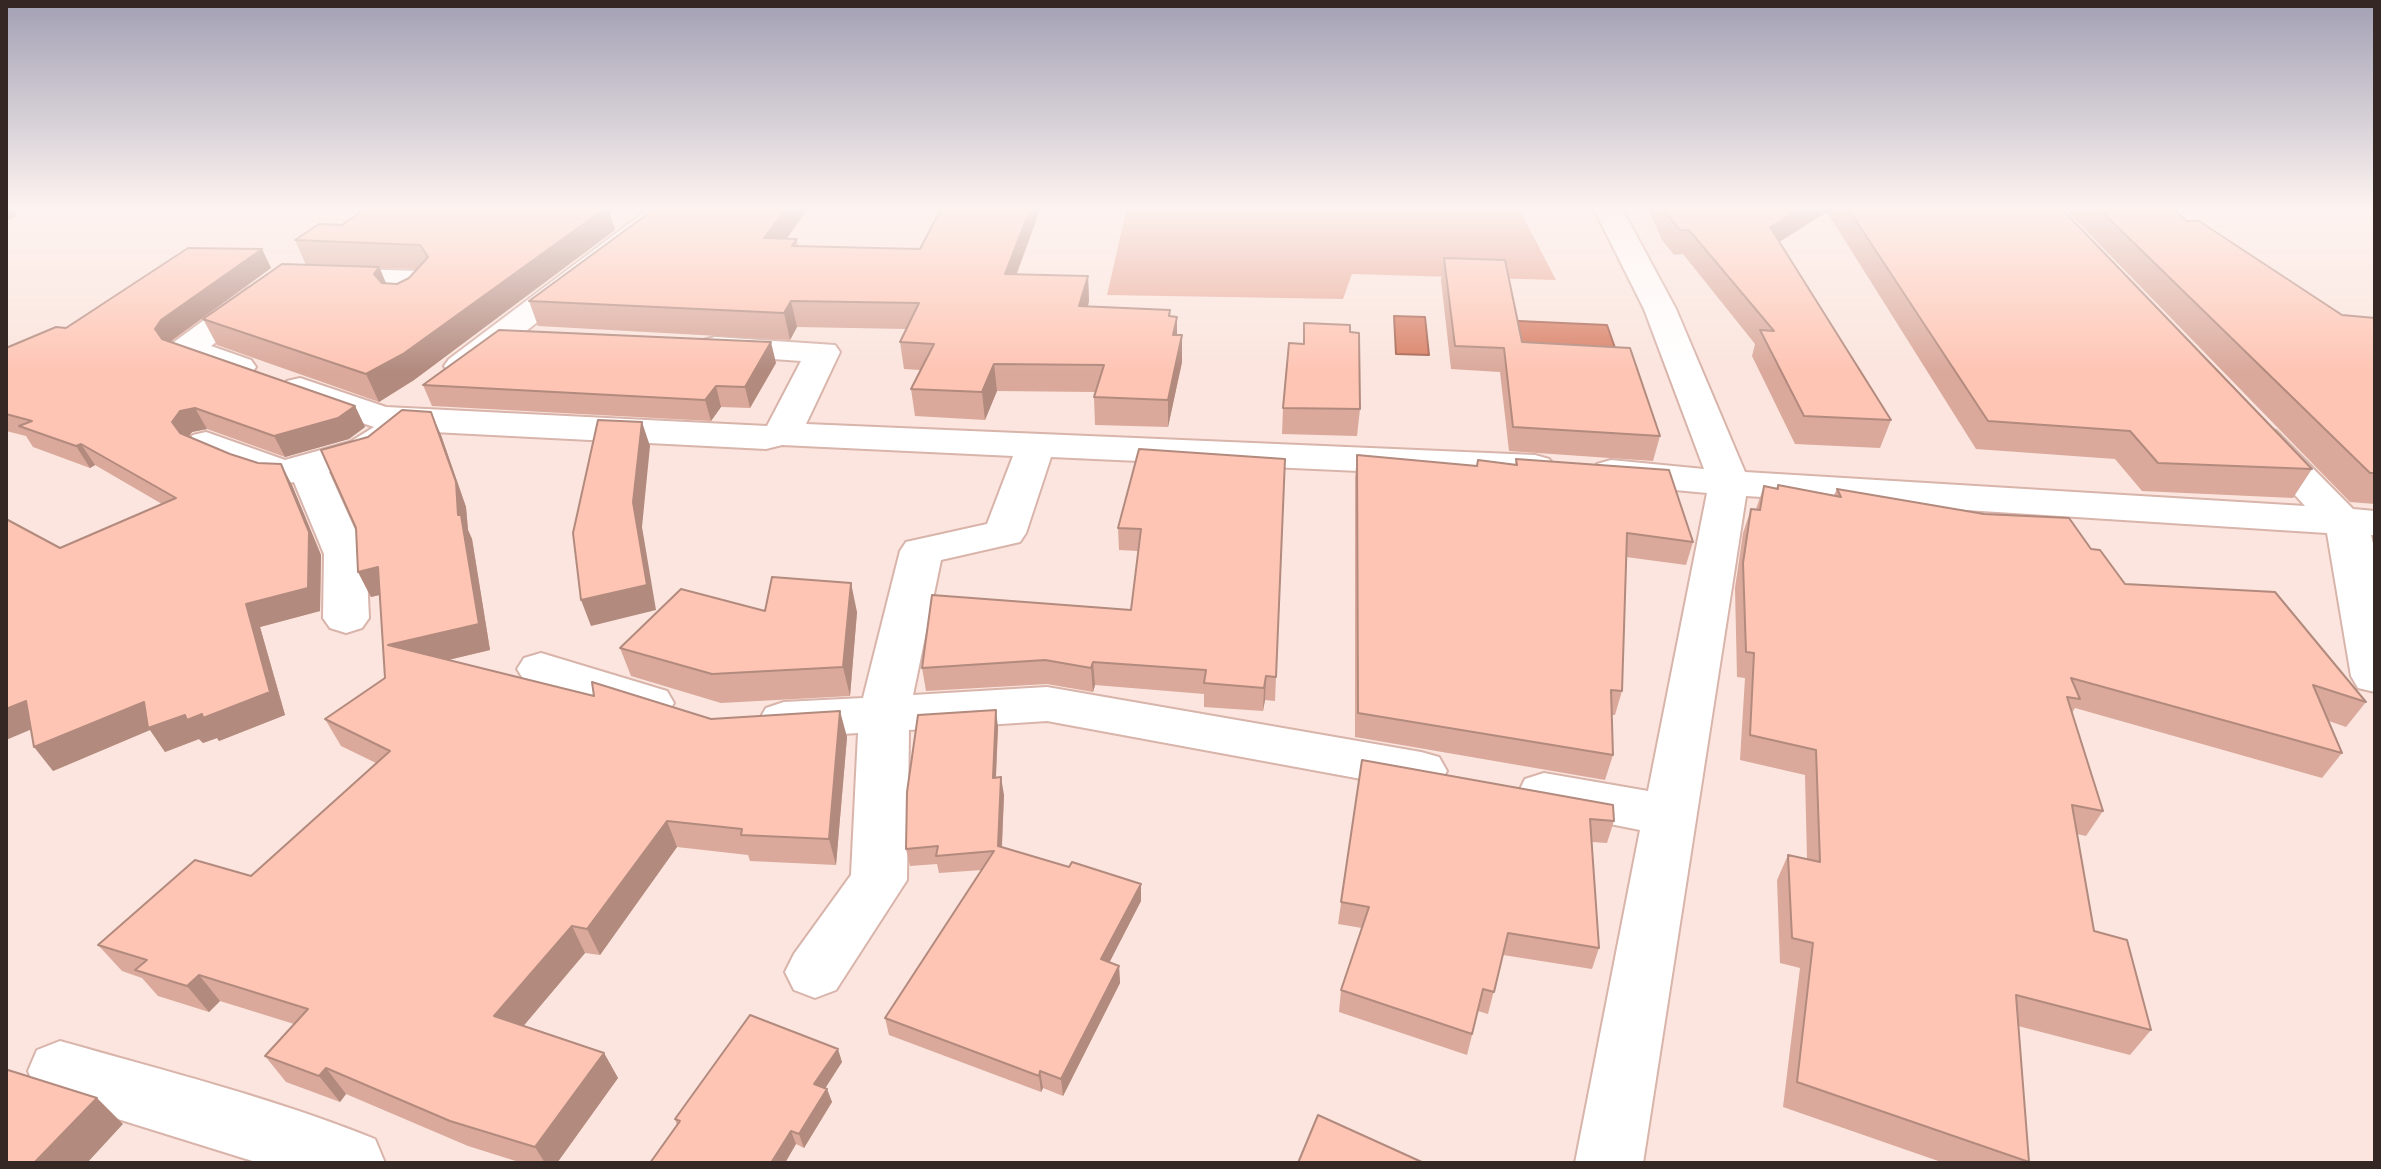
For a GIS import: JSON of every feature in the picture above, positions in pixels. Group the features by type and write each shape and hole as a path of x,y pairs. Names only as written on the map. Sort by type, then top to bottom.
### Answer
{"street":[{"path":"206,443 283,473 364,450 414,403 597,262"},
{"path":"1609,1163 1729,481 1660,309 1635,262"},
{"path":"404,299 419,280 294,276 186,349 414,403 766,438 782,434 1575,469 1798,489 2358,522"},
{"path":"497,338 544,340"},
{"path":"683,346 823,352 782,434"},
{"path":"2235,409 2358,522"},
{"path":"815,972 879,880 884,714 921,551 1005,533 1036,445"},
{"path":"307,466 345,554 346,618"},
{"path":"2358,522 2351,537 2375,676"},
{"path":"541,669 713,719 884,714 1047,704 1671,815"},
{"path":"60,1071 239,1124 351,1163"}],"shaded area":[{"path":"1115,262 1546,262 1556,280 1352,274 1343,299 1107,295"},
{"path":"1394,316 1425,317 1429,355 1396,354"},
{"path":"1452,318 1607,325 1621,365 1458,358"}],"building":[{"path":"167,262 244,262 161,320 155,329 162,339 355,406 338,418 274,436 195,408 180,411 172,422 180,433 230,454 258,463 281,464 309,532 308,588 246,604 270,692 203,718 202,714 187,720 185,715 148,728 144,702 34,747 26,701 6,709 6,519 60,548 176,498 81,444 76,446 19,426 32,421 6,414 6,348 56,327 66,328"},
{"path":"424,262 531,262 403,354 366,374 203,319 282,264 379,267 374,274 382,283 397,284 409,278"},
{"path":"583,262 1010,262 1005,274 1088,276 1079,306 1170,310 1169,316 1177,317 1173,335 1182,335 1168,400 1094,397 1104,365 994,364 982,392 911,389 934,344 900,342 919,303 791,301 784,313 529,301"},
{"path":"1444,262 1505,262 1522,342 1630,348 1660,436 1513,427 1504,348 1455,346"},
{"path":"1716,262 1792,262 1891,420 1804,416 1760,330 1774,331"},
{"path":"1883,262 2112,262 2312,469 2158,463 2130,431 1988,421"},
{"path":"2153,262 2261,262 2342,315 2375,318 2375,473 2370,473"},
{"path":"1304,323 1350,325 1350,332 1359,333 1360,409 1283,408 1289,343 1304,344"},
{"path":"499,330 771,342 745,387 716,386 705,400 423,385"},
{"path":"402,410 431,412 456,482 458,515 461,515 479,624 388,645 594,696 592,682 711,719 840,711 829,839 741,835 742,829 667,821 587,929 572,926 494,1016 604,1053 535,1147 450,1121 326,1068 319,1076 265,1056 308,1009 199,975 187,986 135,970 147,960 98,945 195,860 251,876 390,751 325,719 385,678 378,567 358,572 356,528 321,450 368,437"},
{"path":"598,420 642,422 633,502 647,585 581,600 573,533"},
{"path":"1139,449 1285,459 1276,677 1266,676 1264,688 1204,683 1206,670 1093,662 1091,668 1045,660 922,668 932,595 1131,610 1141,529 1118,528"},
{"path":"1357,455 1477,466 1478,460 1517,465 1516,459 1669,470 1693,542 1627,533 1622,691 1611,690 1613,755 1358,713"},
{"path":"1778,485 1841,497 1837,489 1984,514 2069,518 2091,549 2100,550 2125,584 2275,592 2366,702 2313,685 2342,753 2071,678 2080,699 2067,697 2103,811 2072,805 2094,931 2127,940 2151,1030 2016,995 2029,1162 1797,1082 1813,943 1792,938 1788,855 1820,862 1816,750 1750,735 1754,653 1746,652 1743,563 1751,509 1760,510 1764,486 1778,489"},
{"path":"772,577 851,583 843,667 712,674 620,648 681,589 765,611"},
{"path":"996,710 993,778 1001,777 998,846 1069,867 1072,862 1141,884 1101,959 1119,966 1061,1079 1040,1071 1039,1076 885,1018 994,851 936,856 938,846 906,849 907,792 918,715"},
{"path":"1362,760 1613,805 1614,821 1590,819 1599,948 1508,933 1494,992 1483,989 1472,1034 1341,990 1369,907 1341,902"},
{"path":"750,1015 838,1049 814,1084 827,1089 799,1134 791,1131 771,1163 650,1163 680,1121 675,1119"},
{"path":"8,1070 97,1098 34,1163 6,1163"},
{"path":"1318,1115 1424,1163 1298,1163"}]}
